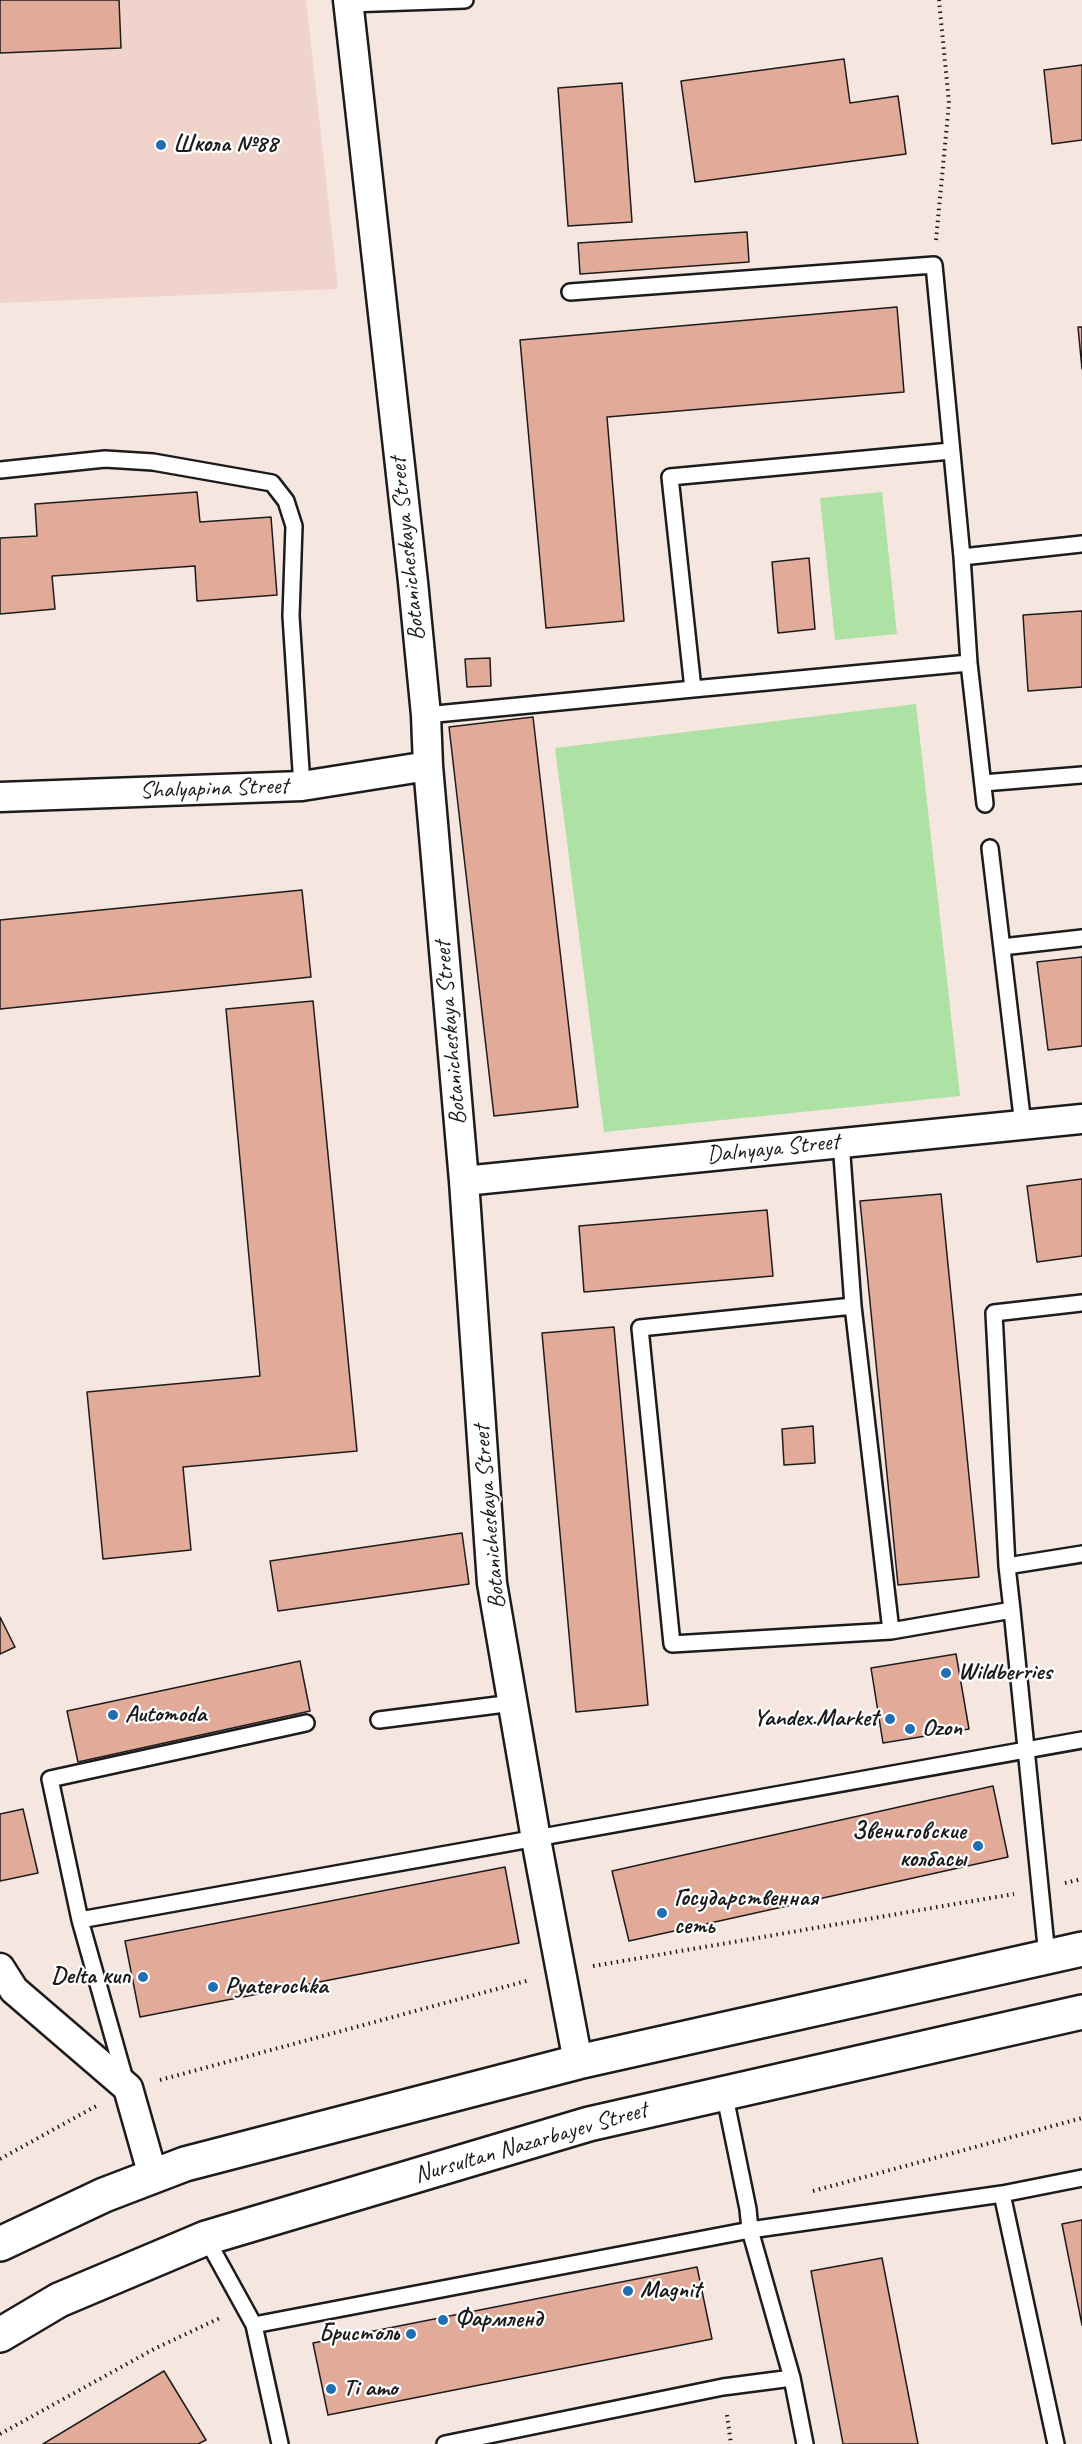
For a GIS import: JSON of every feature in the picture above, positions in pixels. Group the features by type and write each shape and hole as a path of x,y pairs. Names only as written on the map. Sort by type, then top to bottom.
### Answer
{"main road":[{"path":"0,2244 104,2195 185,2164 578,2061 1082,1949"},
{"name":"Nursultan Nazarbayev Street","path":"0,2335 59,2300 206,2238 589,2124 1082,2012"}],"street":[{"name":"Botanicheskaya Street","path":"348,2 426,715 428,766 464,1181 492,1583 536,1839 578,2061"},
{"name":"Shalyapina Street","path":"0,797 302,786 428,766"},
{"name":"Dalnyaya Street","path":"464,1181 1082,1119"},
{"path":"0,1968 14,1990 128,2088 153,2176"}],"lane":[{"path":"348,2 465,0"},
{"path":"570,292 934,265 962,557 969,663 985,804"},
{"path":"693,689 670,477 951,452"},
{"path":"0,470 105,459 153,462 272,483 286,501 294,526 291,616 302,786"},
{"path":"962,557 1082,544"},
{"path":"426,715 969,663"},
{"path":"983,783 1082,775"},
{"path":"990,848 1023,1125"},
{"path":"1002,947 1082,938"},
{"path":"841,1142 853,1306 891,1631"},
{"path":"1047,1956 1007,1566 994,1313 1082,1303"},
{"path":"853,1306 640,1328 672,1644 891,1631 1011,1610"},
{"path":"1007,1566 1082,1554"},
{"path":"379,1720 513,1703"},
{"path":"128,2088 80,1920 50,1779 306,1723"},
{"path":"80,1920 1082,1740"},
{"path":"724,2092 748,2209 750,2230 792,2378 805,2444"},
{"path":"254,2325 750,2230 1002,2194 1082,2178"},
{"path":"1002,2194 1056,2444"},
{"path":"206,2238 254,2325 279,2444"},
{"path":"445,2444 723,2387 792,2378"}],"path":[{"path":"934,265 949,103 939,0"}],"shaded area":[{"name":"Школа №88","path":"0,0 306,0 338,289 0,303"}],"green space":[{"path":"882,492 897,634 835,640 820,498"},
{"path":"916,704 960,1096 604,1132 555,748"}],"building":[{"path":"0,0 119,0 121,48 0,53"},
{"path":"844,59 850,103 898,96 906,154 695,182 681,81"},
{"path":"1082,65 1082,140 1052,144 1044,70"},
{"path":"622,83 632,222 568,226 558,88"},
{"path":"747,232 749,262 580,274 578,243"},
{"path":"897,307 904,392 607,417 624,621 546,628 520,340"},
{"path":"1078,327 1082,327 1082,369"},
{"path":"197,492 200,522 271,517 277,595 197,601 195,566 52,576 55,609 0,614 0,538 37,536 35,504"},
{"path":"809,558 815,629 778,633 772,562"},
{"path":"1082,611 1082,687 1028,691 1023,615"},
{"path":"490,658 491,686 467,687 465,659"},
{"path":"533,717 578,1107 494,1116 449,727"},
{"path":"302,890 311,977 0,1009 0,920"},
{"path":"1082,957 1082,1046 1048,1050 1037,962"},
{"path":"313,1001 357,1451 183,1467 191,1550 103,1559 87,1392 260,1376 226,1009"},
{"path":"1082,1179 1082,1256 1037,1262 1027,1186"},
{"path":"941,1194 979,1577 898,1585 860,1201"},
{"path":"767,1210 773,1276 584,1292 579,1226"},
{"path":"614,1327 648,1705 576,1712 542,1333"},
{"path":"813,1426 815,1463 784,1465 782,1429"},
{"path":"462,1533 469,1584 278,1611 270,1561"},
{"path":"0,1617 15,1647 0,1654"},
{"path":"956,1654 969,1729 883,1743 871,1668"},
{"path":"300,1661 310,1711 78,1762 67,1711"},
{"path":"993,1786 1008,1857 629,1941 612,1871"},
{"path":"23,1809 38,1873 0,1881 0,1814"},
{"path":"505,1867 519,1943 140,2017 125,1941"},
{"path":"1082,2220 1082,2325 1062,2224"},
{"path":"882,2258 918,2444 843,2444 811,2271"},
{"path":"697,2267 712,2339 328,2415 313,2343"},
{"path":"164,2371 206,2440 198,2444 43,2444"}],"place":[{"name":"Школа №88","path":"161,145"},
{"name":"Wildberries","path":"946,1673"},
{"name":"Automoda","path":"113,1715"},
{"name":"Yandex.Market","path":"890,1719"},
{"name":"Ozon","path":"910,1729"},
{"name":"Звениговские колбасы","path":"978,1846"},
{"name":"Государственная сеть","path":"662,1913"},
{"name":"Delta кип","path":"143,1977"},
{"name":"Pyaterochka","path":"213,1987"},
{"name":"Magnit","path":"628,2291"},
{"name":"Фармленд","path":"443,2320"},
{"name":"Бристоль","path":"411,2334"},
{"name":"Ti amo","path":"331,2389"}]}
